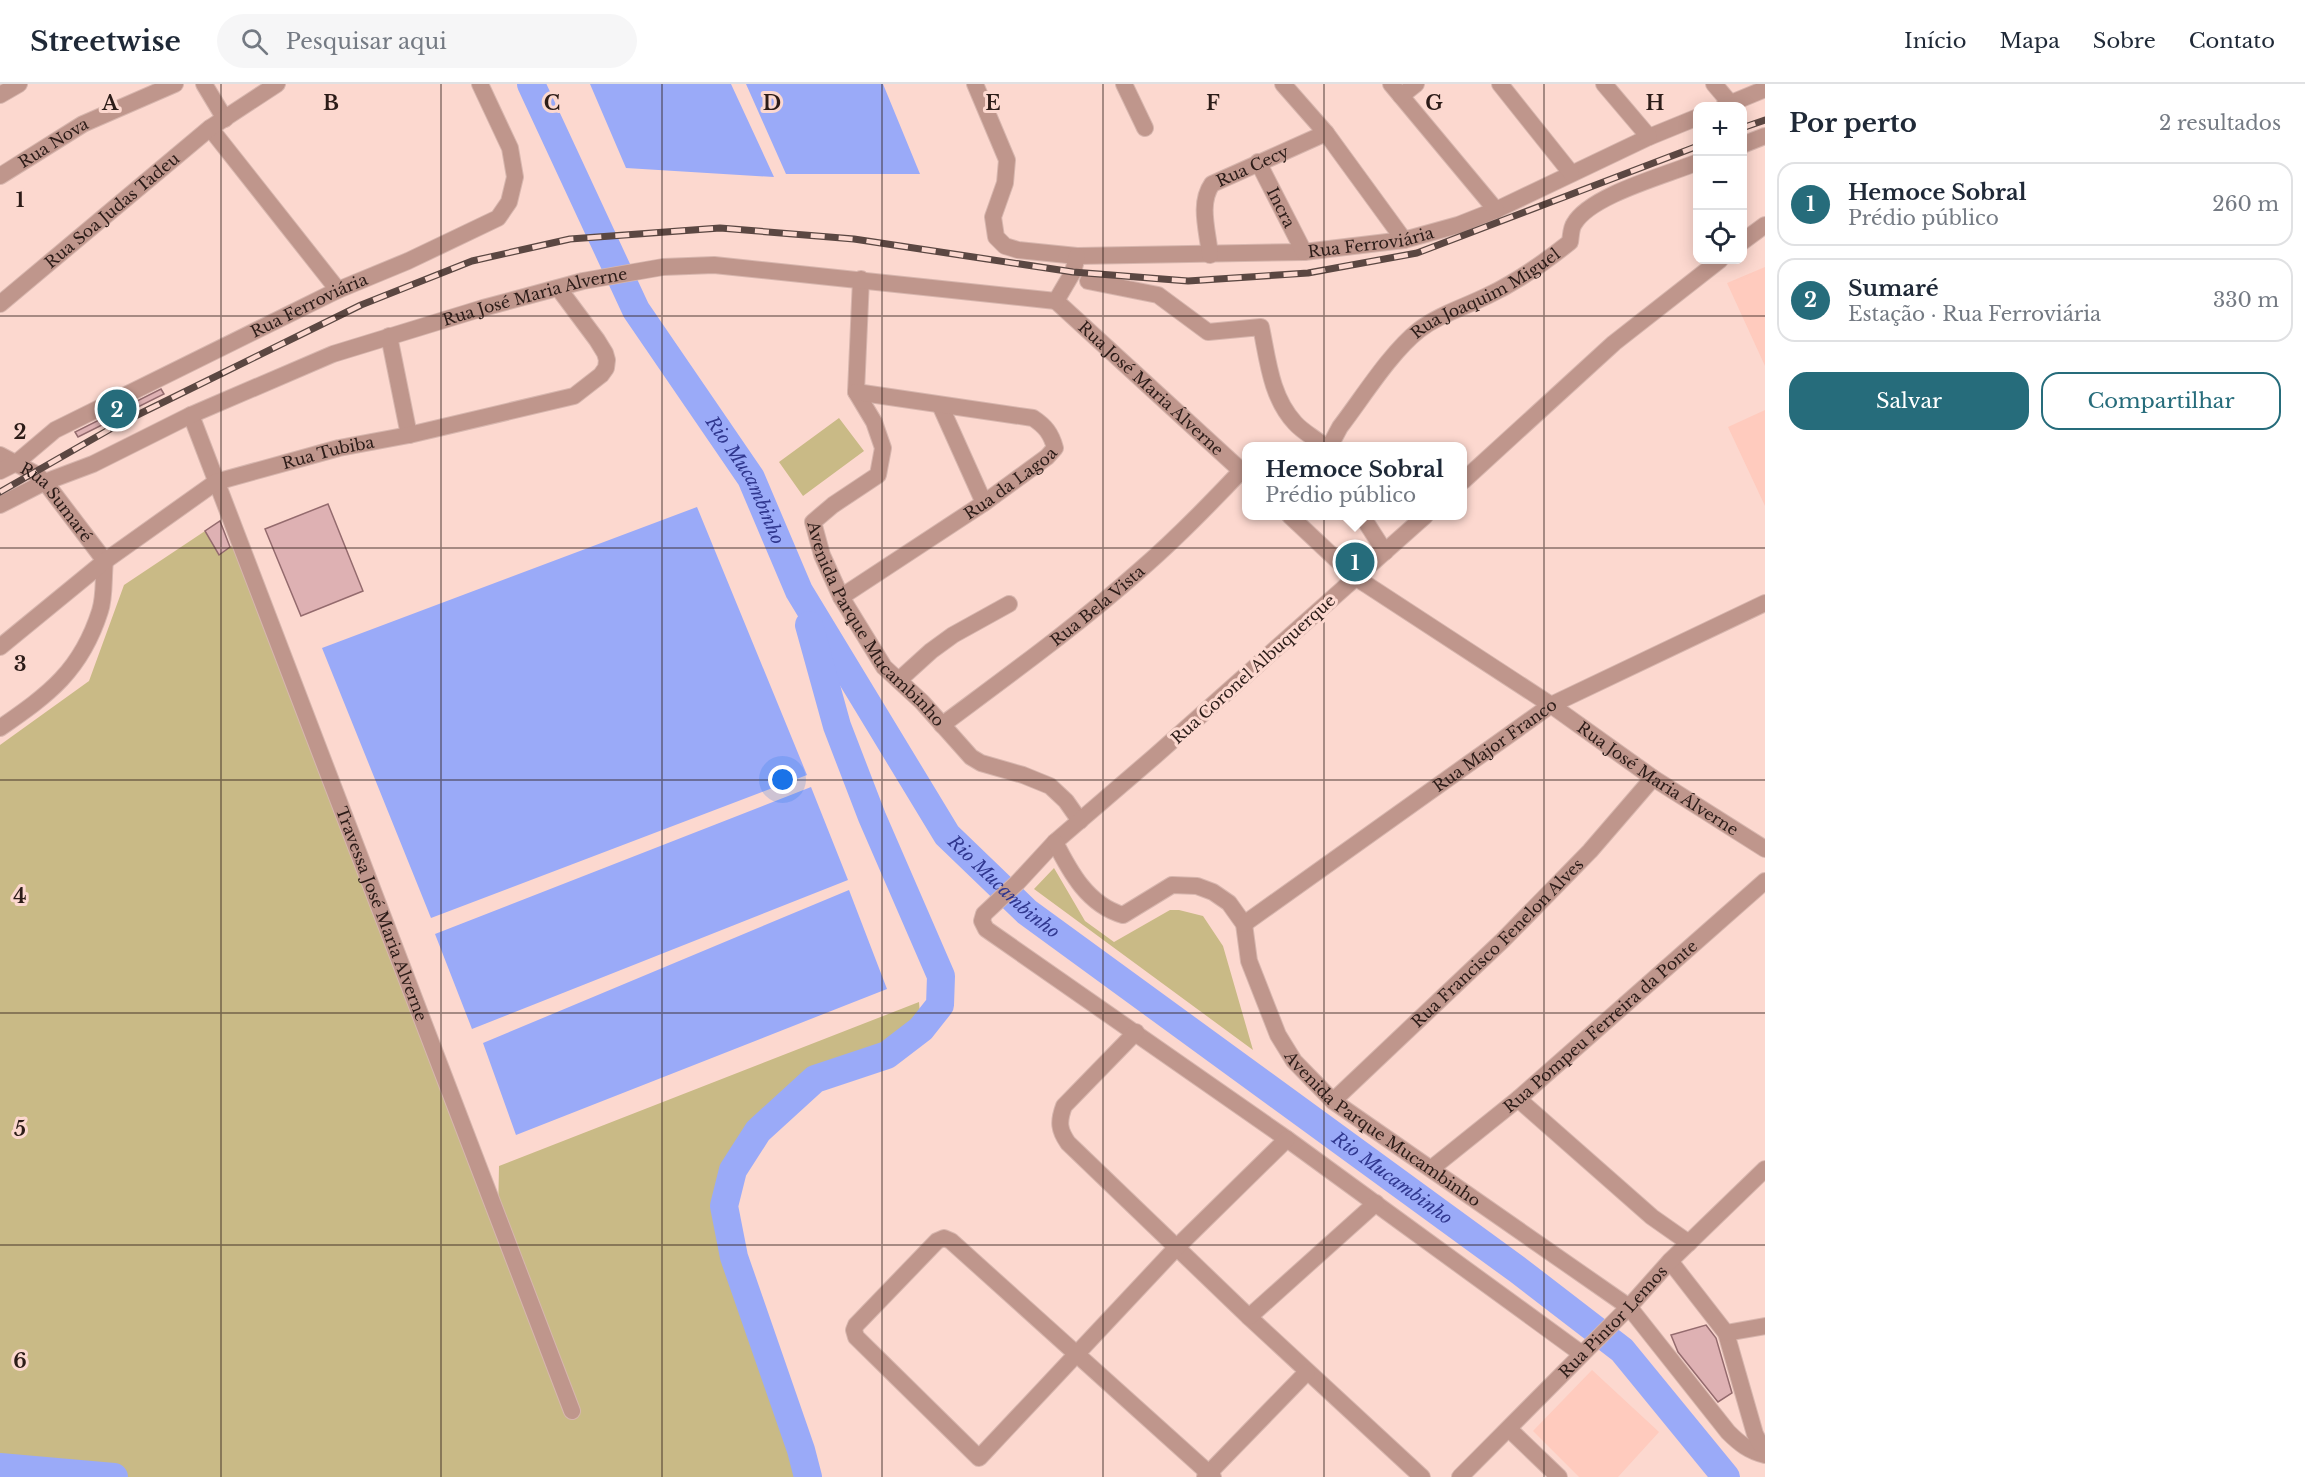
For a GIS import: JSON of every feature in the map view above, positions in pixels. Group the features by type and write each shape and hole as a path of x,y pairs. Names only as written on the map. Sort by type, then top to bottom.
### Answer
{"street":[{"path":"0,95 19,84"},
{"name":"Rua Nova","path":"0,176 83,124 175,84"},
{"path":"204,84 225,119"},
{"name":"Rua Soa Judas Tadeu","path":"0,304 210,128 277,84"},
{"name":"Rua Ferroviária","path":"0,471 16,463 55,430 338,290 408,261 498,218 509,202 515,177 510,148 480,84"},
{"name":"Rua Ferroviária","path":"975,84 1007,160 1005,183 993,217 996,237 1005,246 1018,250 1077,256 1304,252 1404,240 1458,225 1496,210 1571,173 1693,119"},
{"path":"1124,84 1145,128"},
{"path":"1283,84 1326,133 1404,240"},
{"path":"1416,84 1396,90 1496,210"},
{"path":"1500,84 1571,173"},
{"path":"1604,84 1649,137"},
{"path":"1714,84 1725,102"},
{"path":"1734,102 1765,89"},
{"path":"210,128 338,290"},
{"name":"Rua Cecy","path":"1210,255 1204,204 1205,193 1212,184 1326,133"},
{"path":"1747,143 1765,136"},
{"name":"Incra","path":"1258,162 1304,252"},
{"name":"Rua Joaquim Miguel","path":"1333,442 1340,427 1403,345 1418,331 1436,319 1490,294 1542,264 1570,242 1573,225 1592,205 1693,164"},
{"path":"1747,239 1765,225"},
{"path":"1056,301 1072,272 1077,256"},
{"path":"1467,477 1614,343 1715,264"},
{"name":"Rua José Maria Alverne","path":"0,505 45,482 93,464 191,415 333,354 583,281 663,267 714,265 1056,301"},
{"path":"856,392 861,279"},
{"path":"1088,281 1158,295 1208,332 1261,327 1275,391 1283,408 1297,425 1318,442"},
{"name":"Rua Tubiba","path":"0,647 105,561 216,482 339,448 409,435 574,396 595,382 606,368 605,353 559,289"},
{"name":"Rua José Maria Álverne","path":"1056,301 1242,471"},
{"path":"389,336 409,435"},
{"name":"Rua da Lagoa","path":"841,597 984,502 1047,457 1055,448 1045,426 1033,418 856,392"},
{"name":"Avenida Parque Mucambinho","path":"856,392 874,423 883,448 878,475 833,505 813,522 822,555 841,597 875,656 971,757 981,763 1023,775 1050,786 1066,801 1080,821"},
{"path":"940,405 984,502"},
{"name":"Travessa José Maria Alverne","path":"191,415 572,1412"},
{"name":"Rua Sumaré","path":"0,455 45,482 105,561"},
{"name":"Rua Bela Vista","path":"942,725 1042,651 1139,571 1242,475"},
{"name":"Rua José Maria Álverne","path":"1294,520 1355,577 1551,705 1653,778 1765,849"},
{"path":"1365,520 1385,552"},
{"name":"Rua Coronel Albuquerque","path":"1136,1032 986,929 982,921 984,914 1013,887 1054,842 1421,520"},
{"path":"0,728 48,692 78,662 100,610 105,561"},
{"name":"Rua Major Franco","path":"1244,924 1551,705 1765,603"},
{"path":"899,680 953,635 1009,604"},
{"name":"Rua Francisco Fenelon Alves","path":"1334,1101 1503,940 1590,851 1653,778"},
{"path":"1054,842 1086,893 1113,912 1123,915 1172,885 1188,885 1213,892 1229,903 1244,924"},
{"name":"Rua Pompeu Ferreira da Ponte","path":"1432,1168 1518,1100 1765,881"},
{"name":"Avenida Parque Mucambinho","path":"1244,924 1249,961 1278,1035 1294,1061 1334,1101 1629,1306 1738,1443 1751,1451 1765,1454"},
{"path":"1422,1477 1249,1317 1068,1143 1060,1131 1060,1118 1064,1106 1136,1032 1585,1351"},
{"path":"1518,1100 1652,1217 1689,1243"},
{"path":"1287,1139 1177,1247 1076,1355 979,1458 856,1337 854,1330 856,1325 937,1241 944,1238 951,1241 1076,1355 1209,1476 1307,1372"},
{"name":"Rua Pintor Lemos","path":"1460,1477 1629,1306 1670,1261 1765,1169"},
{"path":"1249,1317 1376,1203"},
{"path":"1670,1261 1726,1333 1755,1434 1765,1454"},
{"path":"1726,1333 1765,1326"},
{"path":"1509,1429 1559,1477"}],"shaded area":[{"path":"1765,267 1765,366 1727,283"},
{"path":"1765,410 1765,506 1728,427"},
{"path":"839,418 864,451 803,496 779,462"},
{"path":"205,531 219,554 236,543 498,1216 499,1166 919,1002 921,1029 887,1055 815,1079 758,1131 733,1170 724,1206 734,1257 801,1450 808,1477 0,1477 0,745 89,681 124,585"},
{"path":"1054,868 1085,921 1114,942 1170,910 1203,916 1223,946 1253,1050 1034,889"},
{"path":"1592,1370 1659,1432 1618,1477 1579,1477 1533,1431"}],"water":[{"path":"590,84 731,84 774,177 626,168"},
{"path":"746,84 883,84 920,174 786,174"},
{"path":"697,507 807,775 431,918 322,648"},
{"path":"811,787 848,880 472,1029 435,934"},
{"path":"849,890 887,989 516,1135 483,1043"}],"building":[{"path":"161,389 164,394 78,437 75,432"},
{"path":"328,504 363,591 301,616 265,529"},
{"path":"220,521 230,547 219,555 205,531"},
{"path":"1706,1325 1716,1338 1732,1393 1718,1402 1678,1352 1671,1335"}],"waterway":[{"name":"Rio Mucambinho","path":"531,84 636,310 751,478 799,591 947,835 1027,912 1518,1270 1622,1350 1726,1477"},
{"path":"808,1477 801,1450 734,1257 724,1206 733,1170 758,1131 815,1079 887,1055 921,1029 940,1005 941,976 872,817 837,726 809,625"},
{"path":"0,1467 114,1477"}],"railway":[{"path":"1747,126 1765,120"},
{"path":"0,492 119,424 361,305 472,261 570,239 720,228 854,239 1073,272 1188,281 1308,273 1417,253 1693,148"}],"place":[{"name":"Sumaré","path":"117,409"},
{"name":"Hemoce Sobral","path":"1355,562"}]}
